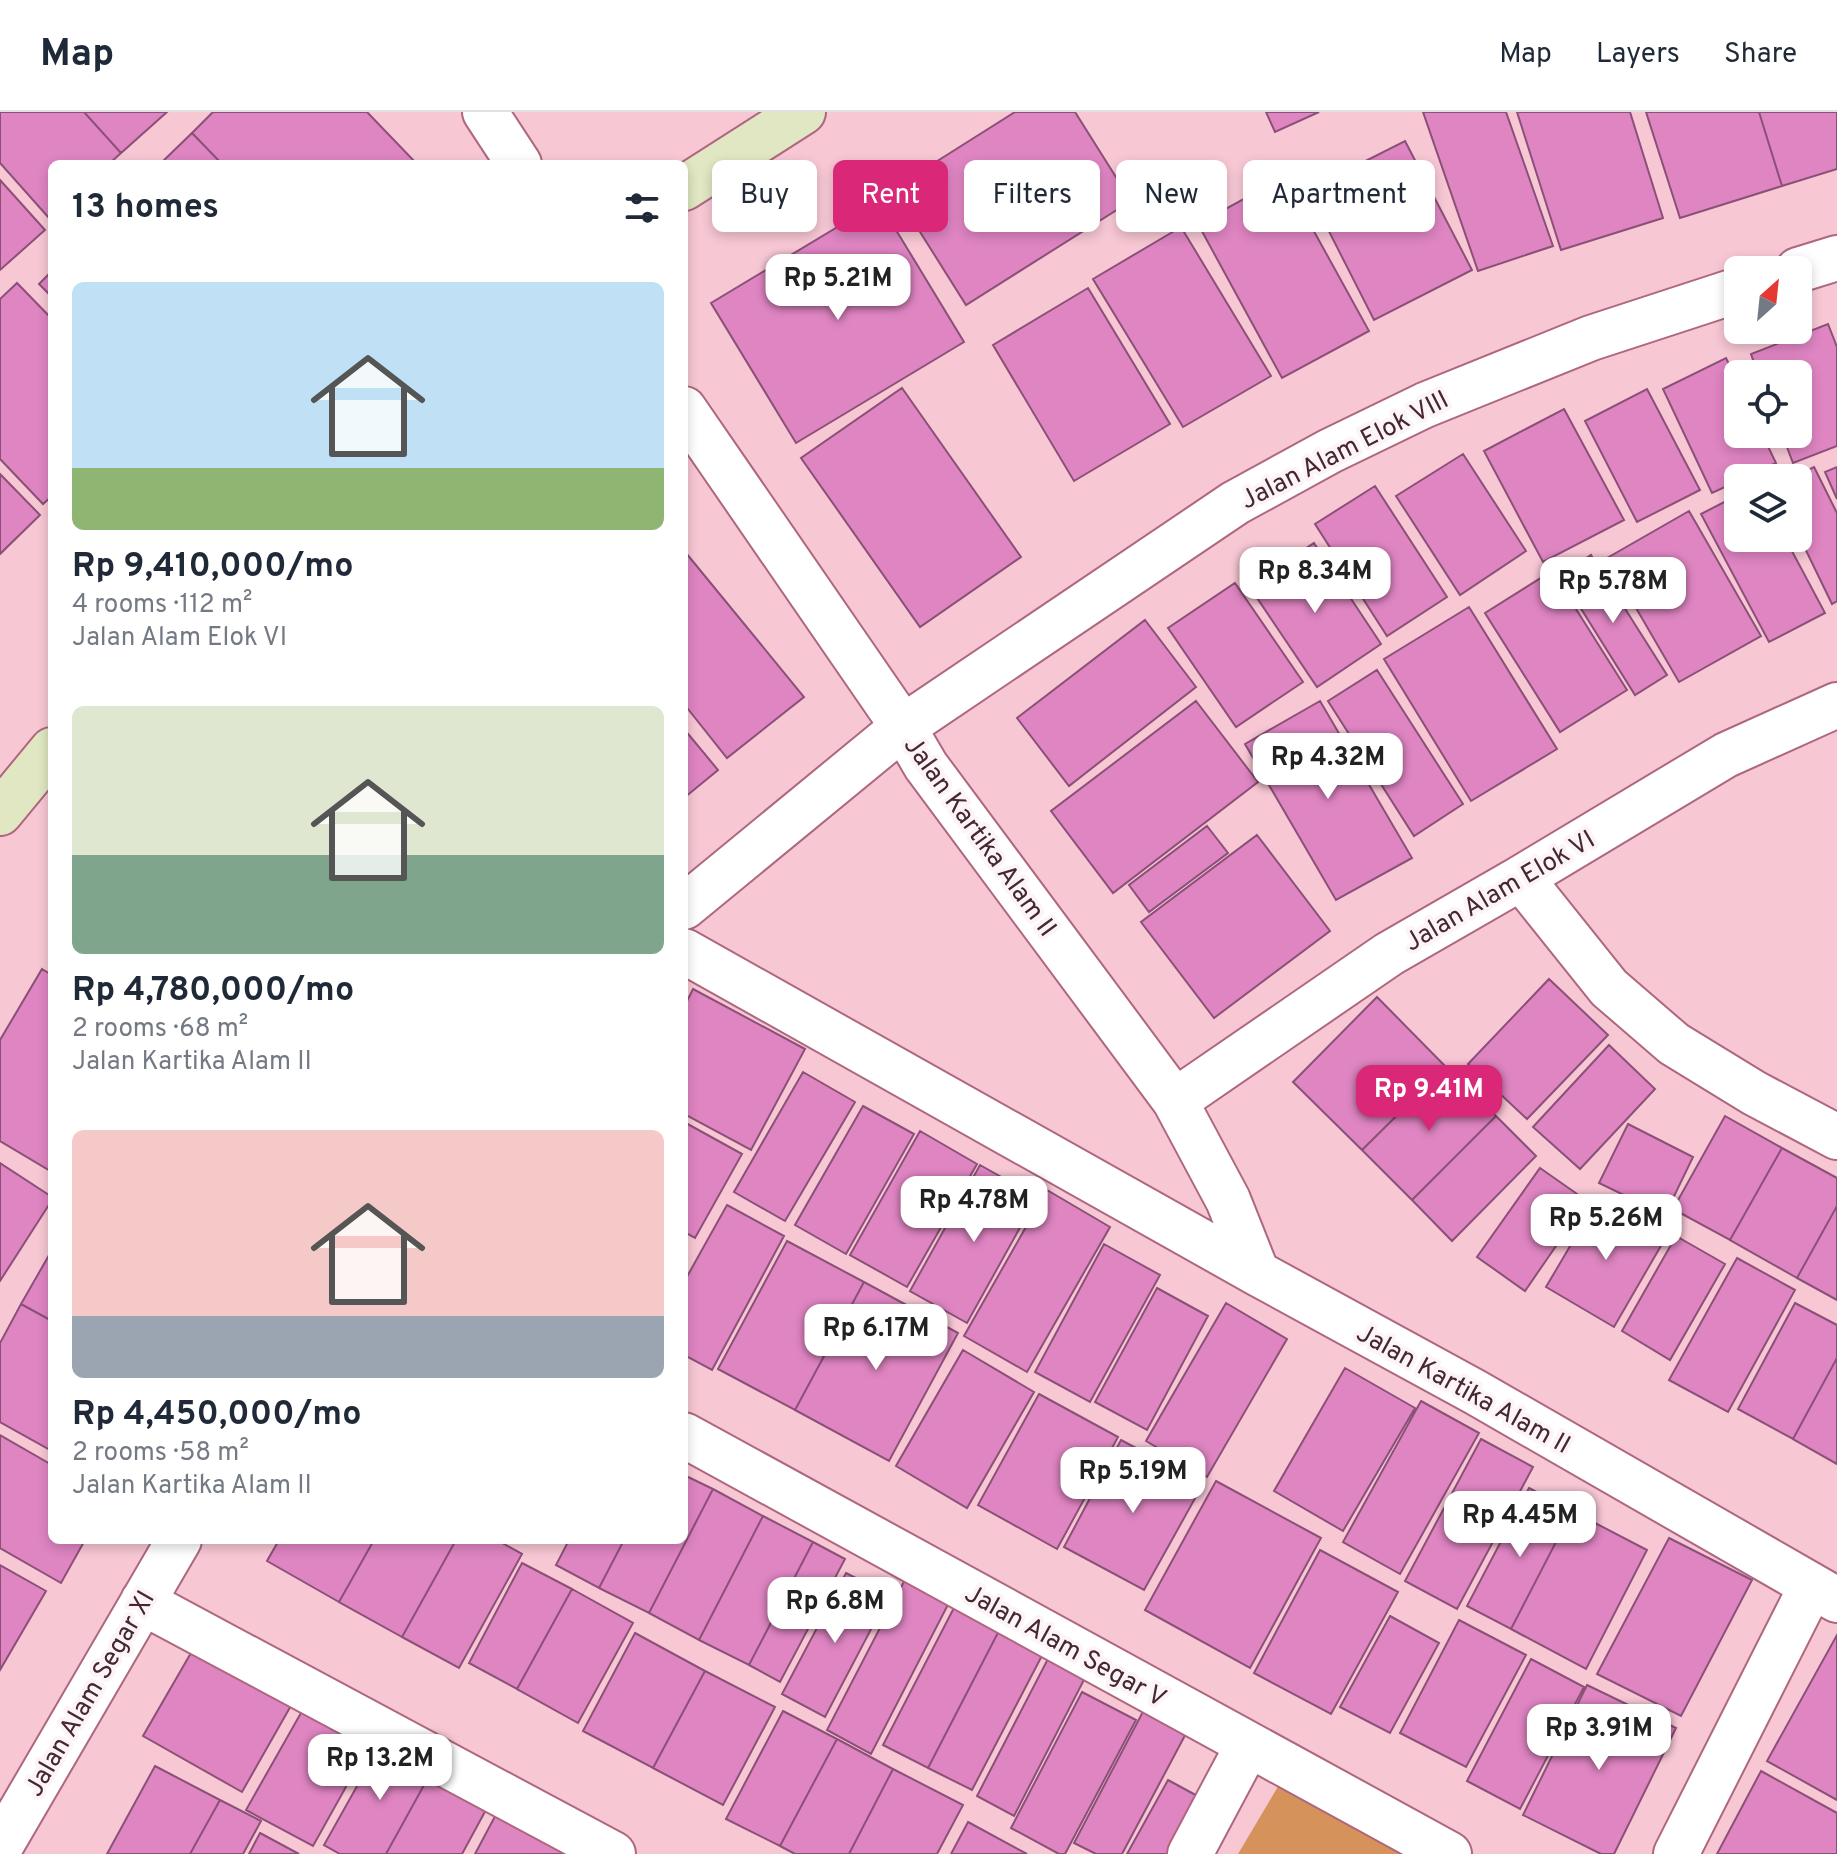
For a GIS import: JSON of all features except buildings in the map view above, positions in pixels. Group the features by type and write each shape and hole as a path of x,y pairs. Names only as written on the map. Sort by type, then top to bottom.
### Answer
{"main road":[{"path":"688,185 803,112"},
{"path":"0,813 48,755"}],"street":[{"path":"485,112 516,160"},
{"path":"1812,266 1837,258"},
{"name":"Jalan Alam Elok VIII","path":"903,727 1235,503 1330,451 1425,405 1591,338 1724,295"},
{"name":"Jalan Kartika Alam II","path":"688,415 903,727 926,766 1175,1101 1228,1200 1257,1273"},
{"name":"Jalan Alam Elok VI","path":"1175,1101 1389,954 1726,755 1837,705"},
{"path":"688,904 903,727"},
{"path":"1521,878 1609,988 1674,1044 1754,1093 1837,1137"},
{"name":"Jalan Kartika Alam II","path":"688,953 1475,1392 1824,1594"},
{"name":"Jalan Alam Segar V","path":"688,1437 1449,1854"},
{"name":"Jalan Alam Segar XI","path":"0,1847 177,1544"},
{"path":"1676,1854 1824,1594"},
{"path":"143,1601 613,1854"},
{"path":"1190,1854 1248,1745"}],"shaded area":[{"path":"1292,1763 1453,1854 1238,1854"}]}
